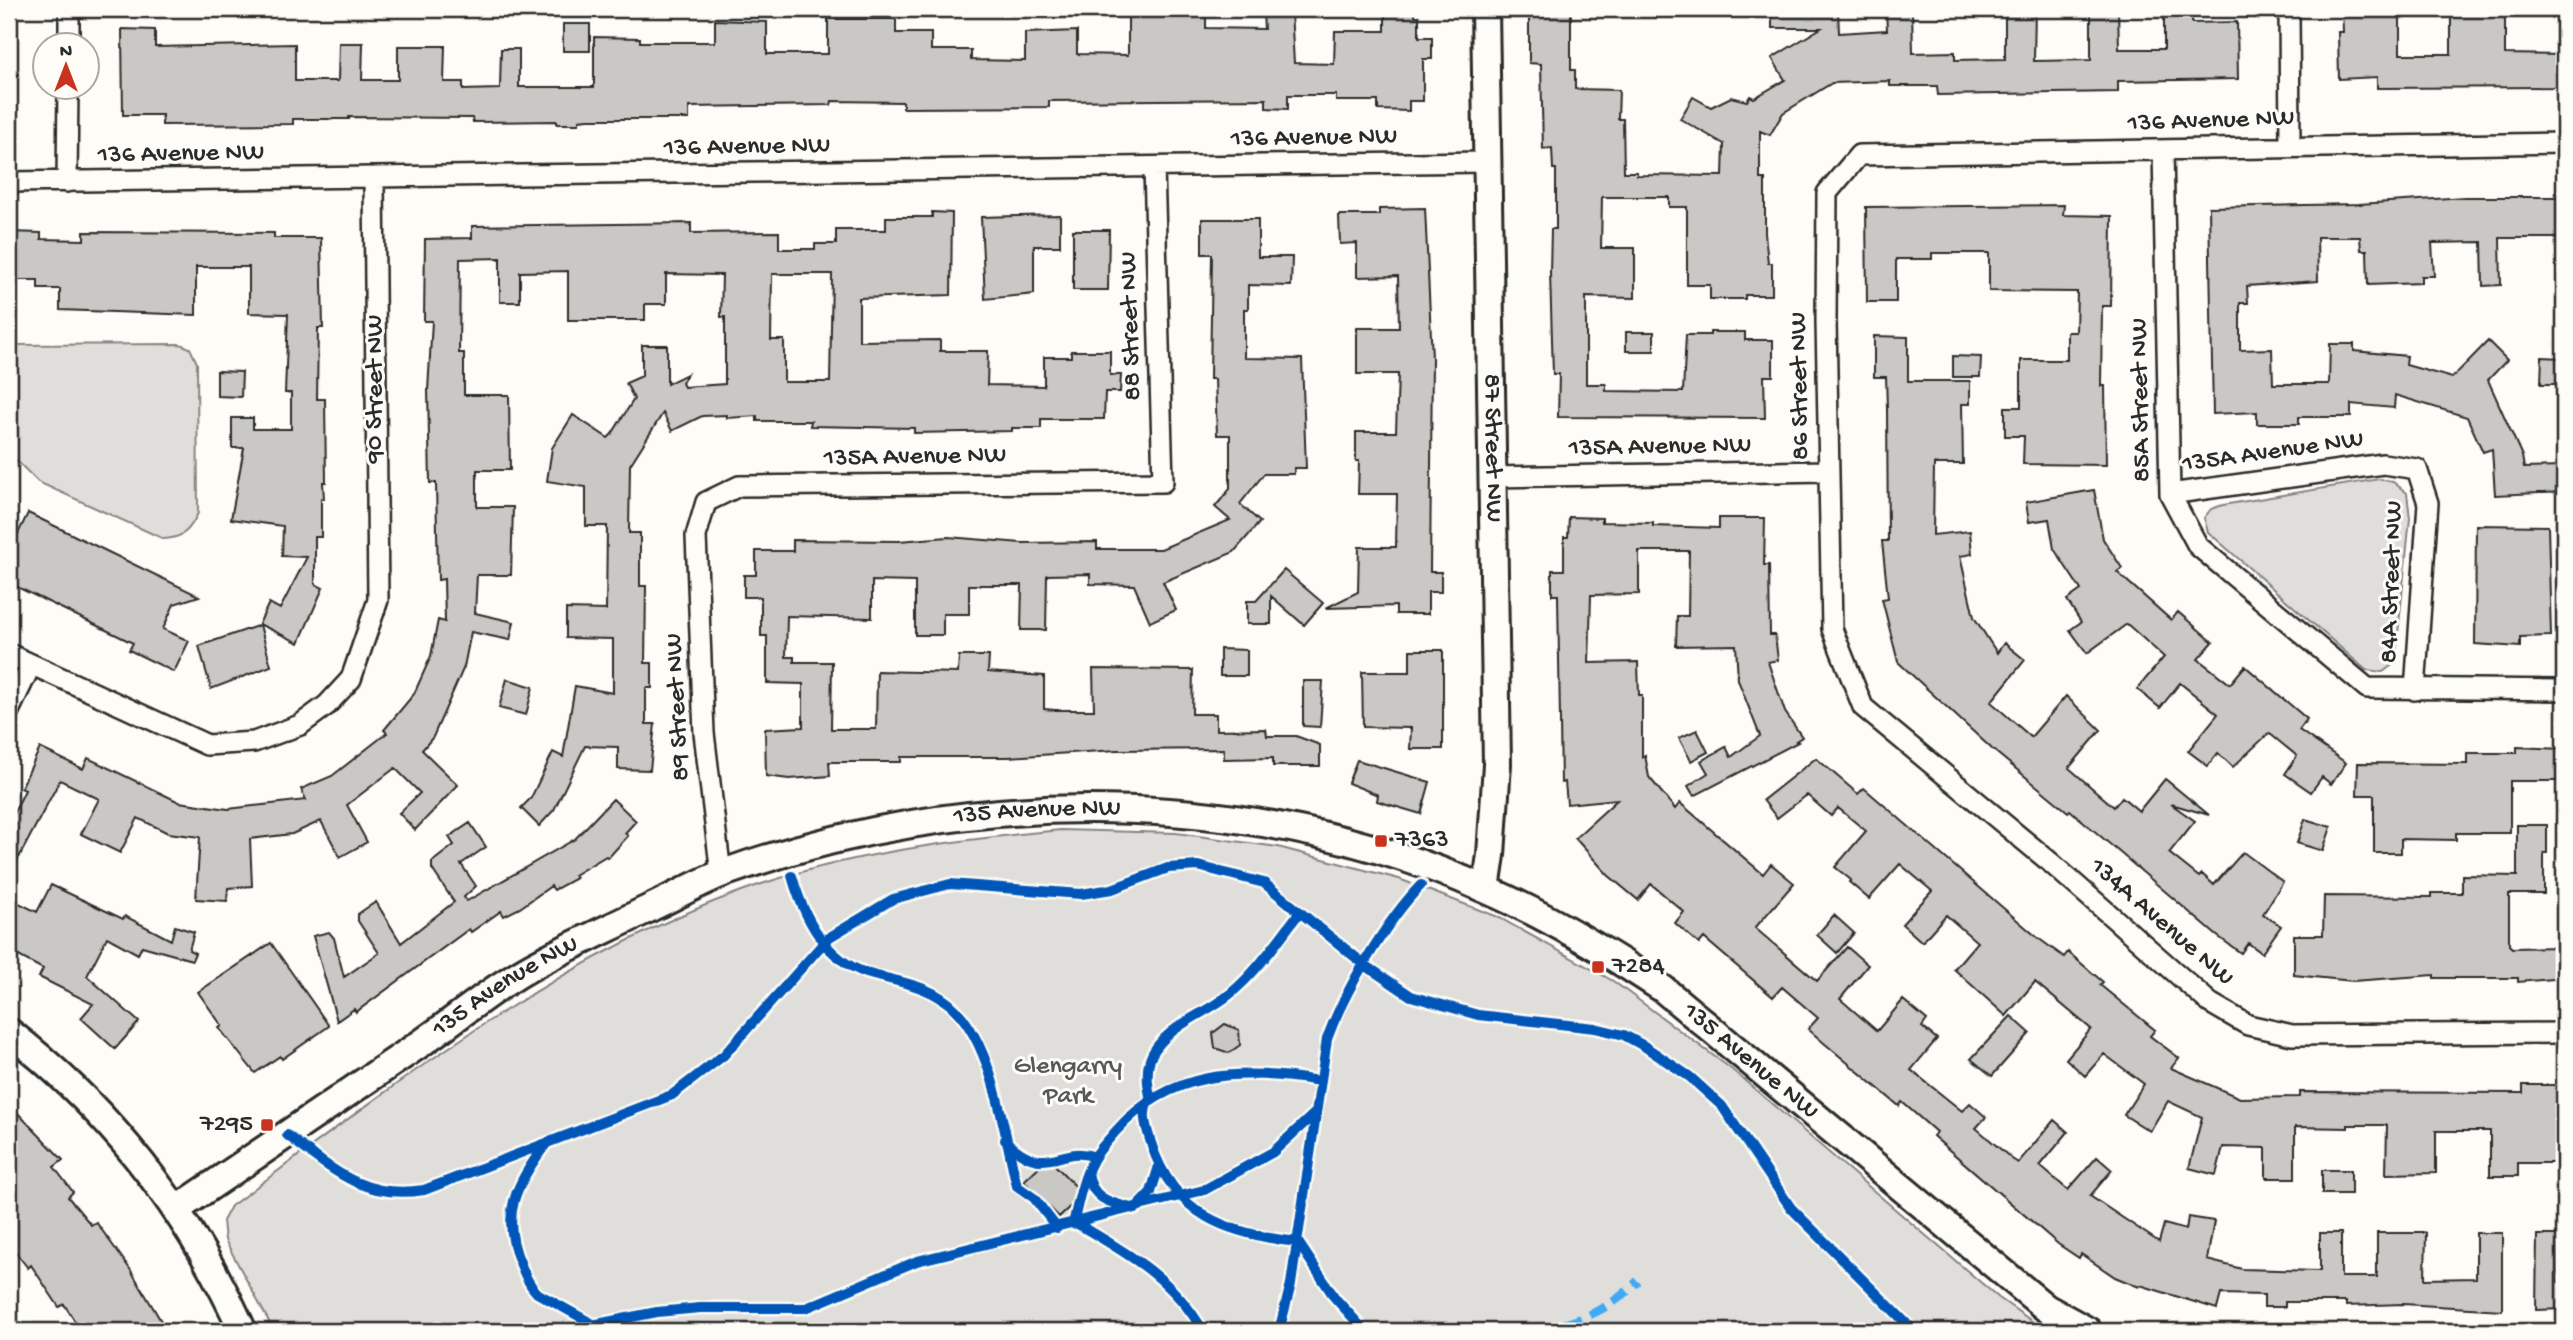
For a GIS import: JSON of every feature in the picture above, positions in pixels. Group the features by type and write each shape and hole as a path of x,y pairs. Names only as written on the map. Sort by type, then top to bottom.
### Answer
{"street":[{"path":"69,9 69,32"},
{"name":"87 Street NW","path":"1485,9 1497,764 1492,855 1486,889"},
{"path":"2289,9 2290,146"},
{"path":"67,182 68,102"},
{"name":"136 Avenue NW","path":"1859,155 2564,143"},
{"name":"85A Street NW","path":"2163,150 2170,494 2198,546 2367,688 2415,690"},
{"name":"86 Street NW","path":"1832,629 1827,193 1859,155"},
{"name":"136 Avenue NW","path":"9,182 1487,162"},
{"name":"88 Street NW","path":"1154,168 1163,482"},
{"name":"90 Street NW","path":"31,665 206,745 254,742 300,725 327,705 351,679 378,600 374,179"},
{"name":"135A Avenue NW","path":"2170,494 2383,464"},
{"name":"84A Street NW","path":"2383,464 2417,469 2428,503 2415,690"},
{"name":"135A Avenue NW","path":"1493,477 1829,471"},
{"name":"135A Avenue NW","path":"696,536 706,502 739,486 1163,482"},
{"name":"89 Street NW","path":"696,536 704,733 721,874"},
{"name":"134A Avenue NW","path":"1832,629 1863,707 2050,862 2210,1003 2248,1025 2292,1035 2564,1033"},
{"path":"9,654 31,665 9,711"},
{"path":"2415,690 2564,690"},
{"name":"135 Avenue NW","path":"177,1209 538,963 721,874 818,845 939,821 1003,813 1128,810 1195,814 1338,838 1486,889 1604,950 1663,989 2046,1308 2088,1331"},
{"path":"9,1032 55,1068 109,1123 177,1209 243,1331"}],"green space":[{"path":"180,344 190,348 197,363 198,513 181,535 164,539 38,482 9,453 10,345"},
{"path":"2379,479 2393,482 2407,493 2410,518 2395,663 2383,672 2366,670 2208,532 2204,518 2211,509 2223,505"},
{"name":"Glengarry Park","path":"1061,830 1176,833 1278,847 1399,879 1498,917 1613,981 1730,1068 1999,1298 2046,1331 274,1331 225,1240 223,1221 231,1206 412,1073 474,1031 603,954 670,920 739,892 817,868 898,850"}],"building":[{"path":"1772,9 1838,9 1839,33 1887,30 1886,9 1912,9 1913,53 1955,52 1955,60 2005,59 2005,9 2035,9 2034,61 2091,60 2091,9 2118,9 2119,49 2164,49 2164,9 2192,9 2192,23 2237,22 2238,79 2118,81 2118,92 1938,95 1937,86 1890,86 1890,81 1832,83 1783,113 1770,135 1760,131 1760,179 1765,179 1765,233 1768,263 1772,263 1772,295 1745,295 1745,299 1710,299 1710,285 1687,285 1687,207 1669,207 1669,197 1602,197 1601,248 1635,248 1635,298 1586,297 1586,384 1606,384 1606,391 1683,392 1686,335 1745,332 1745,340 1773,340 1773,376 1764,376 1765,418 1558,417 1559,374 1553,374 1550,273 1551,229 1556,229 1556,169 1553,169 1552,148 1543,149 1541,64 1529,63 1529,12 1571,12 1571,70 1575,70 1575,89 1619,90 1618,119 1623,119 1624,172 1637,172 1637,175 1723,176 1724,144 1680,119 1693,97 1711,107 1731,97 1747,101 1750,96 1754,98 1785,80 1772,58 1821,28 1772,28"},
{"path":"2342,9 2400,9 2400,54 2451,54 2451,9 2505,9 2505,54 2564,55 2564,87 2377,88 2377,77 2339,79 2338,32 2343,32"},
{"path":"1291,11 1294,63 1334,64 1335,31 1385,31 1385,11 1415,11 1415,16 1419,16 1419,37 1432,37 1432,59 1423,59 1423,101 1409,101 1409,111 1378,110 1378,101 1336,101 1336,95 1288,95 1288,109 1266,108 1266,99 1049,101 1049,107 903,108 903,102 832,101 831,105 689,107 689,119 588,119 579,120 579,124 557,124 557,121 473,122 472,118 349,117 293,119 293,124 162,125 162,115 123,115 122,29 155,30 155,47 295,44 295,81 338,81 339,43 363,43 362,80 398,80 398,46 445,46 444,82 463,82 463,90 500,89 501,49 519,49 519,87 594,87 594,37 640,38 640,42 715,42 715,20 767,22 767,54 828,54 828,19 896,19 896,33 931,33 931,50 971,50 971,60 1025,61 1025,33 1077,31 1077,54 1128,55 1128,16 1206,14 1206,28 1264,29 1263,13"},
{"path":"563,24 590,24 590,51 563,51"},
{"path":"2465,197 2564,197 2564,238 2500,238 2501,285 2483,286 2482,242 2432,243 2434,276 2421,276 2421,283 2368,285 2367,250 2361,250 2360,237 2317,237 2318,281 2247,286 2248,303 2240,303 2240,350 2272,349 2273,384 2329,384 2330,344 2354,344 2354,351 2407,356 2406,365 2452,378 2488,341 2507,360 2488,380 2522,456 2524,468 2564,467 2564,492 2495,495 2492,449 2483,452 2467,417 2395,395 2394,408 2351,404 2351,417 2299,417 2299,424 2257,424 2257,412 2213,414 2209,207 2359,204"},
{"path":"2064,205 2063,215 2112,216 2111,306 2102,306 2101,386 2105,386 2106,465 2023,464 2024,436 2005,436 2005,407 2021,407 2021,360 2067,360 2067,332 2076,332 2077,292 1989,291 1989,253 1932,253 1932,259 1896,259 1896,302 1867,302 1866,207"},
{"path":"1425,208 1432,358 1430,572 1441,572 1441,592 1428,592 1428,614 1396,614 1396,606 1326,608 1358,592 1359,547 1396,547 1397,494 1358,494 1356,432 1396,432 1398,374 1357,374 1357,328 1399,328 1398,276 1357,277 1357,243 1340,244 1339,215 1379,215 1379,209"},
{"path":"932,212 952,213 951,295 859,298 859,341 940,340 940,351 988,351 987,385 1044,386 1044,357 1071,357 1071,351 1110,351 1110,375 1121,375 1120,392 1105,392 1104,419 1041,419 1041,428 1012,428 1012,431 914,433 914,428 810,426 811,421 757,421 757,416 727,418 727,415 702,416 672,431 663,413 630,465 629,533 640,533 640,586 646,586 645,663 652,663 652,688 646,688 646,724 655,724 650,770 618,769 618,747 585,746 554,810 539,826 521,808 531,798 553,752 563,757 575,686 613,693 613,639 566,638 566,609 606,610 607,526 586,526 586,487 547,481 552,448 573,415 608,438 612,434 634,399 626,383 642,376 642,345 667,345 667,384 687,374 682,383 684,387 725,384 725,317 721,317 722,275 666,274 666,304 645,304 645,320 568,320 568,271 520,272 520,302 500,302 500,258 460,259 459,353 464,353 464,395 509,395 510,470 477,470 477,507 513,507 511,575 477,575 475,613 514,622 510,640 471,632 464,667 433,737 422,750 458,785 415,830 399,813 420,793 395,768 347,805 367,842 340,857 321,821 292,834 250,839 252,886 228,888 227,901 196,899 200,837 168,833 138,818 120,853 81,834 99,799 60,780 9,876 9,823 25,790 21,788 40,748 83,769 88,758 179,802 228,809 306,800 301,789 332,776 387,733 384,730 414,694 431,656 438,620 445,622 444,579 438,580 436,483 430,483 428,391 432,321 424,321 425,239 472,238 472,226 691,223 691,233 779,232 779,249 815,249 815,244 836,244 836,230 886,230 886,217 932,217","holes":["772,274 832,274 830,382 784,382 784,340 771,340"]},
{"path":"1060,215 1060,246 1034,246 1034,294 985,299 981,217"},
{"path":"1202,219 1258,219 1258,257 1292,257 1291,286 1248,285 1248,309 1244,309 1244,358 1302,359 1306,468 1294,468 1294,474 1264,474 1240,504 1260,522 1234,552 1163,582 1176,610 1150,622 1134,585 1090,584 1090,574 1047,575 1046,630 1021,630 1022,585 969,585 969,614 943,614 943,635 915,635 915,582 872,581 872,618 787,616 786,657 794,657 794,662 832,662 831,729 876,729 877,671 958,673 959,656 989,656 988,672 1044,676 1044,709 1055,710 1094,710 1093,669 1193,670 1192,714 1216,714 1216,730 1266,729 1267,736 1296,736 1320,745 1320,766 1273,766 1273,758 1224,759 1224,749 1117,750 1008,757 901,757 901,762 829,762 830,776 789,779 766,776 765,729 803,727 803,684 767,683 767,636 761,636 761,597 744,597 744,575 756,575 756,551 793,551 793,540 899,541 948,537 1022,543 1097,542 1097,549 1161,549 1230,520 1215,507 1230,489 1230,435 1217,435 1215,379 1210,379 1212,254 1202,254"},
{"path":"1073,230 1109,230 1108,290 1073,290"},
{"path":"9,232 41,233 41,239 84,240 84,232 274,233 274,238 321,238 323,328 318,328 317,399 325,399 326,482 323,482 324,499 321,499 321,537 315,537 315,584 323,588 299,643 259,624 269,603 280,609 307,557 282,556 283,526 231,519 244,448 232,448 232,418 253,418 253,429 291,429 291,393 285,393 288,314 249,313 249,267 196,267 196,315 60,310 60,289 38,289 38,280 9,280"},
{"path":"1626,332 1654,332 1654,351 1626,351"},
{"path":"1874,336 1908,337 1908,381 1970,381 1970,404 1962,404 1963,464 1934,464 1933,535 1970,531 1972,554 1960,556 1974,617 1997,653 2004,643 2025,660 1991,702 2031,737 2066,696 2101,730 2069,768 2114,807 2122,797 2139,811 2165,779 2209,815 2171,804 2195,821 2169,853 2199,877 2202,874 2214,885 2243,852 2283,882 2263,914 2281,926 2262,953 2248,943 2241,953 2216,935 2070,810 2068,812 1992,749 1898,662 1882,599 1888,598 1882,541 1888,541 1887,408 1886,377 1874,377"},
{"path":"1953,356 1981,357 1980,377 1953,377"},
{"path":"2542,357 2562,358 2562,384 2541,384"},
{"path":"217,371 242,372 241,397 217,396"},
{"path":"2094,490 2103,539 2122,568 2117,572 2171,620 2178,612 2213,642 2198,659 2230,684 2245,666 2307,719 2299,730 2346,763 2331,784 2322,777 2311,792 2285,774 2297,756 2269,733 2233,767 2218,753 2208,766 2188,751 2218,714 2180,683 2160,708 2137,689 2164,657 2127,624 2087,653 2070,630 2081,622 2067,600 2081,590 2054,549 2049,519 2029,522 2026,502"},
{"path":"28,513 199,596 174,604 163,629 189,641 174,672 129,650 133,643 9,583 9,552"},
{"path":"1569,517 1602,518 1602,522 1653,523 1653,526 1719,528 1719,518 1765,518 1764,565 1769,565 1770,635 1775,635 1778,660 1768,662 1785,712 1802,737 1796,741 1798,742 1694,796 1688,786 1708,773 1701,761 1726,747 1731,757 1760,736 1738,680 1736,645 1676,646 1677,616 1688,616 1689,551 1639,551 1639,594 1591,595 1589,663 1638,662 1639,695 1642,695 1642,757 1645,755 1649,777 1675,809 1680,803 1763,874 1771,864 1794,883 1755,928 1817,981 1847,947 1868,965 1840,999 1877,1031 1903,1000 1927,1020 1922,1027 1937,1039 1911,1070 1962,1111 1970,1103 1986,1117 1976,1128 2012,1159 2018,1163 2054,1120 2068,1132 2040,1166 2068,1190 2097,1157 2112,1170 2090,1196 2159,1242 2164,1224 2186,1230 2188,1217 2214,1221 2207,1260 2242,1269 2320,1271 2320,1233 2341,1233 2341,1277 2377,1277 2377,1233 2426,1233 2425,1279 2476,1278 2476,1233 2502,1233 2502,1310 2403,1304 2346,1306 2346,1302 2285,1302 2285,1307 2264,1307 2264,1295 2221,1294 2217,1309 2140,1285 2139,1287 2115,1277 2081,1254 2079,1258 2058,1244 1933,1136 1936,1132 1902,1102 1899,1106 1824,1043 1808,1029 1818,1018 1782,987 1773,997 1704,938 1699,944 1675,923 1684,912 1651,884 1638,900 1608,875 1575,838 1618,799 1567,804 1565,782 1561,783 1558,595 1552,595 1552,570 1564,570 1564,537 1568,537"},
{"path":"2476,525 2548,526 2551,636 2520,637 2520,647 2475,644"},
{"path":"1284,570 1323,603 1304,625 1271,596 1271,624 1247,624 1247,601 1256,601"},
{"path":"260,625 271,666 211,689 199,646"},
{"path":"1220,649 1247,650 1247,676 1220,676"},
{"path":"1410,650 1443,650 1443,749 1410,749 1411,728 1363,727 1362,672 1410,672"},
{"path":"507,679 533,687 526,715 499,708"},
{"path":"1303,681 1323,681 1320,727 1303,726"},
{"path":"1697,730 1708,752 1691,761 1679,738"},
{"path":"2517,747 2564,749 2564,781 2510,781 2510,833 2456,833 2456,840 2401,839 2401,853 2374,853 2374,795 2357,795 2358,763 2467,764 2467,753 2517,753"},
{"path":"1816,758 1858,794 1864,788 2038,938 2064,957 2068,952 2103,982 2100,985 2155,1030 2150,1036 2179,1058 2171,1068 2240,1098 2300,1097 2300,1092 2523,1093 2523,1085 2564,1085 2564,1163 2518,1163 2518,1176 2490,1176 2490,1131 2436,1131 2436,1173 2386,1174 2387,1125 2348,1125 2348,1128 2295,1127 2295,1178 2266,1178 2266,1148 2223,1147 2216,1175 2189,1168 2202,1117 2168,1101 2150,1131 2124,1115 2144,1084 2104,1054 2085,1076 2066,1059 2091,1029 2035,982 2006,1016 1954,969 1977,942 1946,915 1922,942 1902,924 1932,891 1900,864 1869,899 1849,882 1851,880 1835,867 1866,831 1838,808 1831,816 1807,795 1777,818 1763,800"},
{"path":"1357,760 1430,782 1421,814 1377,801 1378,795 1348,783"},
{"path":"613,799 636,821 625,833 628,836 608,858 606,856 554,890 551,886 520,908 504,916 501,911 471,932 469,929 356,1012 354,1009 337,1021 313,936 329,932 334,938 344,977 379,953 358,921 358,914 365,909 376,902 401,943 454,902 432,869 432,862 454,845 449,837 470,823 486,847 461,864 476,886 464,897 467,901 575,839"},
{"path":"2305,819 2331,827 2323,851 2297,843"},
{"path":"2517,825 2547,825 2547,853 2544,853 2544,894 2509,894 2509,945 2512,948 2564,947 2564,978 2518,982 2518,978 2434,978 2434,975 2353,981 2294,975 2294,935 2323,935 2324,896 2431,897 2431,893 2462,893 2462,875 2517,876"},
{"path":"51,885 123,919 125,916 171,940 175,926 194,932 189,950 195,953 192,960 142,946 138,954 107,937 87,976 139,1022 115,1049 81,1018 93,1004 39,977 43,969 9,951 9,898 37,912"},
{"path":"1834,915 1854,933 1837,953 1817,935"},
{"path":"271,943 329,1026 282,1059 280,1056 255,1073 219,1028 222,1026 198,992"},
{"path":"2011,1016 2030,1033 1992,1076 1971,1059"},
{"path":"1225,1024 1239,1030 1240,1045 1229,1053 1215,1048 1213,1033"},
{"path":"9,1104 63,1160 54,1167 73,1192 68,1197 91,1225 96,1222 130,1269 167,1331 81,1331 64,1304 59,1307 31,1265 28,1268 9,1244"},
{"path":"1048,1158 1083,1194 1059,1217 1024,1181"},
{"path":"2322,1170 2351,1170 2351,1194 2322,1194"},
{"path":"2537,1235 2559,1235 2558,1282 2564,1282 2564,1309 2536,1310"}],"marked path":[{"path":"1538,1331 1592,1314 1616,1300 1638,1281"},
{"path":"1595,1331 1613,1328 1616,1331"}],"cycle path":[{"path":"287,1135 334,1170 366,1186 402,1192 424,1190 672,1095 724,1055 828,938 893,899 950,884 1081,894 1112,889 1168,868 1198,866 1264,883 1365,965 1411,996 1478,1015 1595,1028 1624,1035 1644,1046 1690,1077 1722,1106 1791,1208 1914,1331"},
{"path":"792,876 803,908 819,937 842,960 873,975 927,990 947,1002 969,1027 989,1069 1017,1186 1034,1198 1057,1228"},
{"path":"1279,1331 1291,1284 1327,1039 1334,1020 1367,958 1421,885"},
{"path":"1151,1100 1149,1066 1152,1054 1163,1039 1221,1001 1240,985 1300,912"},
{"path":"1073,1224 1086,1176 1097,1154 1137,1111 1159,1096 1208,1078 1235,1075 1319,1081"},
{"path":"1148,1102 1146,1127 1161,1168 1189,1204 1207,1217 1227,1226 1298,1242 1335,1298 1365,1331"},
{"path":"562,1331 657,1312 700,1308 806,1308 917,1261 1204,1190 1273,1152 1314,1114"},
{"path":"1005,1140 1019,1152 1032,1158 1043,1160 1072,1154 1095,1157"},
{"path":"546,1144 526,1173 514,1201 511,1231 515,1247 526,1276 537,1293 593,1324"},
{"path":"1088,1172 1093,1189 1104,1199 1135,1209 1151,1192 1159,1166"},
{"path":"1076,1223 1131,1256 1163,1281 1191,1312 1203,1331"}],"place":[{"name":"7363","path":"1381,841"},
{"name":"7284","path":"1598,967"},
{"name":"7295","path":"267,1125"}]}
